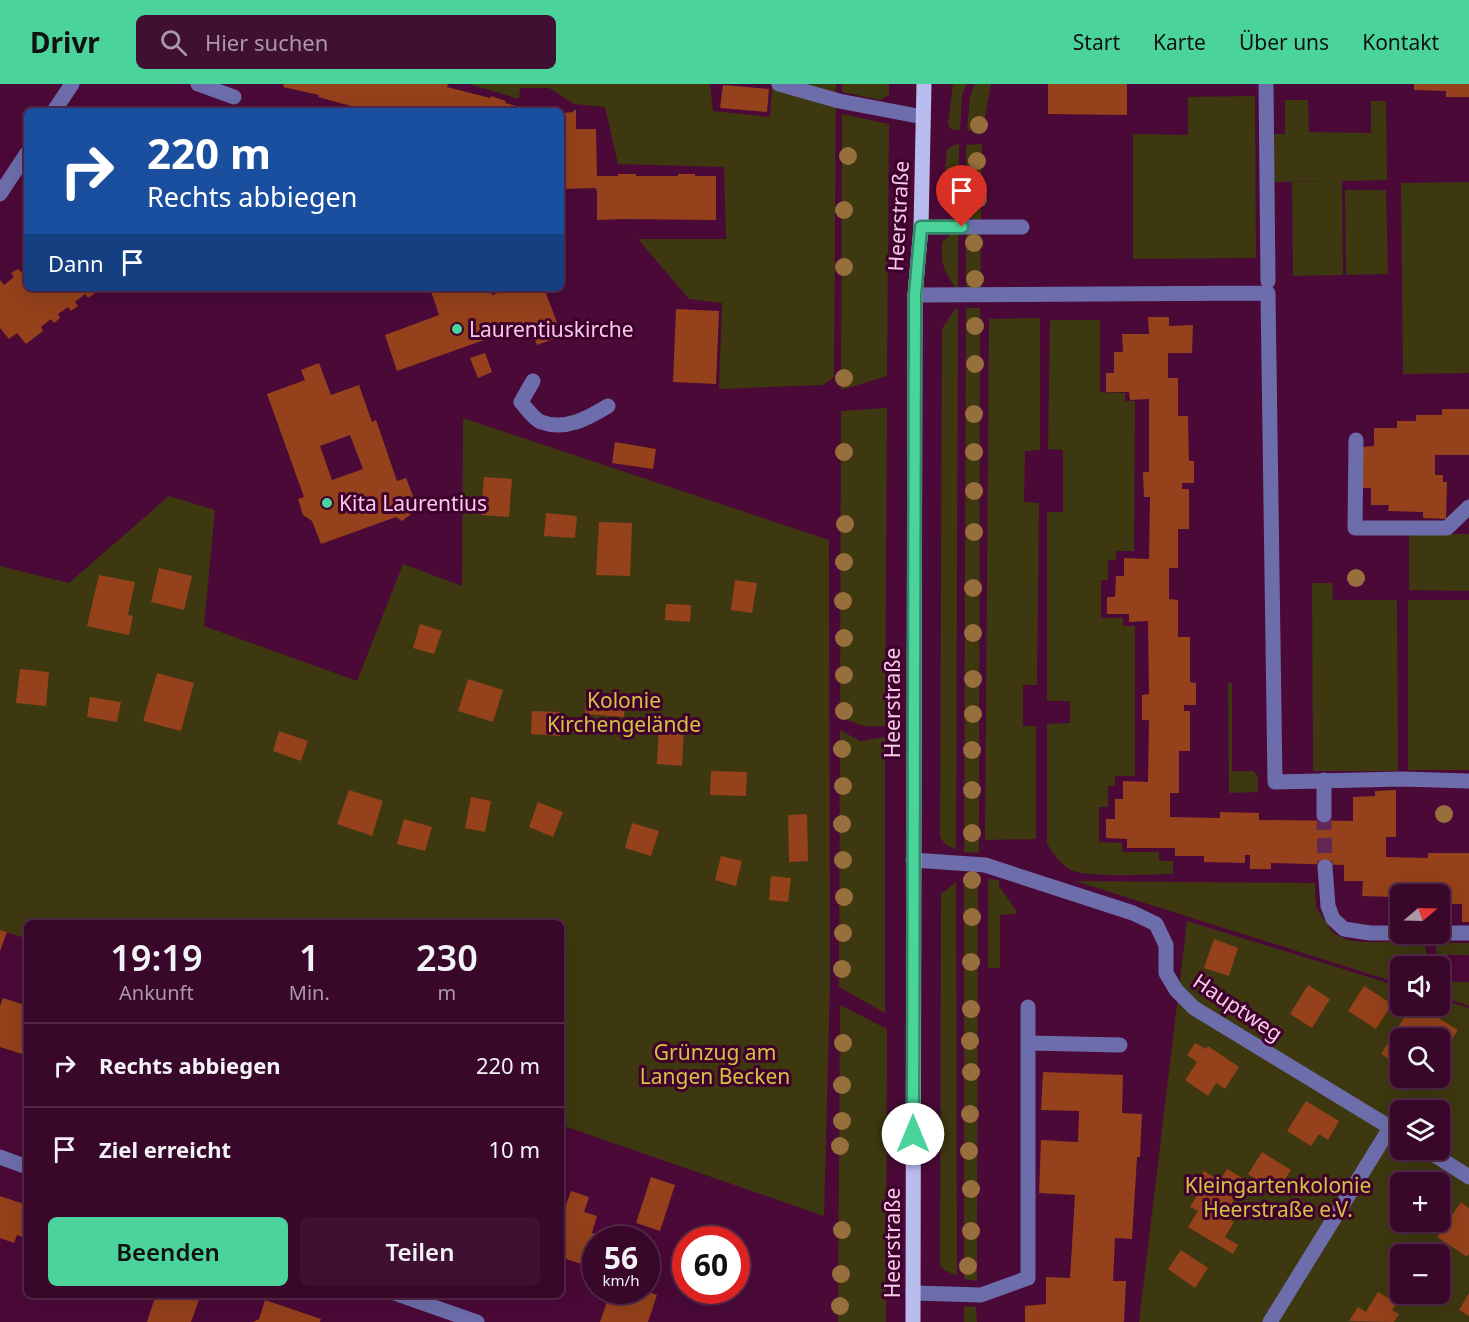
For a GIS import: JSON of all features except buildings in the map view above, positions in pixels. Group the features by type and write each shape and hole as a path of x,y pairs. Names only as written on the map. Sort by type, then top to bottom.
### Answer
{"main road":[{"name":"Heerstraße","path":"913,1322 915,295 921,227 924,84"}],"street":[{"path":"56,108 72,84"},
{"path":"198,84 234,97"},
{"path":"779,84 839,101 923,117"},
{"path":"1266,84 1268,281"},
{"path":"0,194 24,158"},
{"path":"921,227 1022,227"},
{"path":"915,295 1268,293 1275,782 1469,780"},
{"path":"533,381 521,402 540,422 563,425 584,421 608,406"},
{"path":"1356,440 1356,528 1447,528 1469,507"},
{"path":"1324,780 1324,815"},
{"name":"Hauptweg","path":"913,860 986,866 1133,913 1156,924 1166,945 1167,974 1176,990 1194,1008 1390,1127"},
{"path":"1325,867 1328,906 1333,919 1344,929 1370,933 1469,933"},
{"path":"913,1293 981,1295 1028,1278 1028,1007"},
{"path":"1028,1043 1120,1045"},
{"path":"1270,1322 1390,1140"},
{"path":"0,1158 24,1166"},
{"path":"1442,1160 1469,1177"},
{"path":"408,1298 477,1322"}],"green space":[{"path":"469,84 710,84 713,111 770,117 772,84 836,84 834,377 823,385 719,389 722,303 689,299 638,239 726,239 724,167 618,164 605,107 574,104 549,88 520,88 519,99"},
{"path":"842,84 889,84 889,95 880,100 842,92"},
{"path":"953,84 967,84 962,95 960,130 951,129 948,124"},
{"path":"975,84 991,84 982,133 967,130 970,96"},
{"path":"1255,96 1256,258 1133,259 1133,134 1188,135 1188,97"},
{"path":"1285,100 1308,100 1309,132 1371,133 1371,101 1386,101 1387,180 1342,181 1343,275 1293,276 1292,182 1329,181 1274,182 1273,134 1285,134"},
{"path":"842,114 889,124 887,376 841,390"},
{"path":"959,143 959,214 952,214 943,196 947,149"},
{"path":"982,144 981,220 966,219 966,145"},
{"path":"1469,182 1469,373 1403,374 1401,183"},
{"path":"1345,190 1386,190 1388,274 1346,275"},
{"path":"980,232 981,287 966,288 966,233"},
{"path":"952,233 958,233 958,287 955,287 948,276 943,261 942,242"},
{"path":"958,308 956,850 945,844 940,837 942,329"},
{"path":"966,308 980,308 979,853 964,852"},
{"path":"1040,318 1040,450 1025,451 1024,502 1039,503 1037,685 1023,685 1023,726 1036,726 1036,839 985,840 989,319"},
{"path":"1050,320 1100,320 1100,392 1125,393 1125,401 1135,401 1134,551 1116,551 1116,560 1108,560 1108,580 1101,580 1101,618 1123,618 1123,626 1135,626 1135,776 1115,776 1115,786 1108,786 1108,807 1099,807 1099,842 1122,843 1122,852 1159,852 1159,861 1173,861 1173,874 1104,875 1078,872 1062,864 1047,844 1047,724 1070,723 1070,701 1047,701 1047,512 1063,512 1063,450 1048,449"},
{"path":"887,408 885,726 872,727 857,724 840,716 841,411"},
{"name":"Kolonie Kirchengelände","path":"463,418 829,540 830,984 824,1216 564,1126 564,920 24,920 24,938 0,930 0,566 69,583 169,496 215,510 204,626 357,681 403,564 462,586"},
{"path":"1409,534 1469,534 1469,591 1409,590"},
{"path":"1312,583 1332,583 1333,600 1397,600 1398,771 1313,771"},
{"path":"1408,600 1469,600 1469,770 1408,770"},
{"path":"1228,683 1232,683 1232,771 1253,771 1258,776 1258,792 1229,793"},
{"path":"840,730 860,741 885,737 885,1013 839,987"},
{"path":"978,877 977,1281 964,1279 964,878"},
{"path":"988,879 999,880 999,886 1016,910 1016,914 1000,915 1000,968 988,968"},
{"path":"1075,881 1315,883 1316,907 1333,933 1348,940 1390,942 1390,944 1425,944 1427,956 1390,956 1390,981"},
{"path":"956,882 957,1276 944,1270 940,1264 941,894"},
{"name":"Kleingartenkolonie Heerstraße e.V.","path":"1187,921 1390,984 1390,1016 1450,1016 1450,1002 1469,1008 1469,1322 1139,1322"},
{"path":"1469,943 1469,955 1436,955 1436,944"},
{"path":"1450,982 1469,982 1469,1006 1450,999"},
{"path":"840,1005 887,1029 886,1322 838,1322"},
{"path":"964,1306 976,1307 977,1322 964,1322"}],"tunnel":[{"path":"1324,815 1325,867"}],"place":[{"name":"Laurentiuskirche","path":"457,329"},
{"name":"Kita Laurentius","path":"327,503"}],"route":[{"path":"913,1134 915,295 921,227 962,227"}],"park label":[{"name":"Grünzug am Langen Becken","path":"715,1064"}]}
